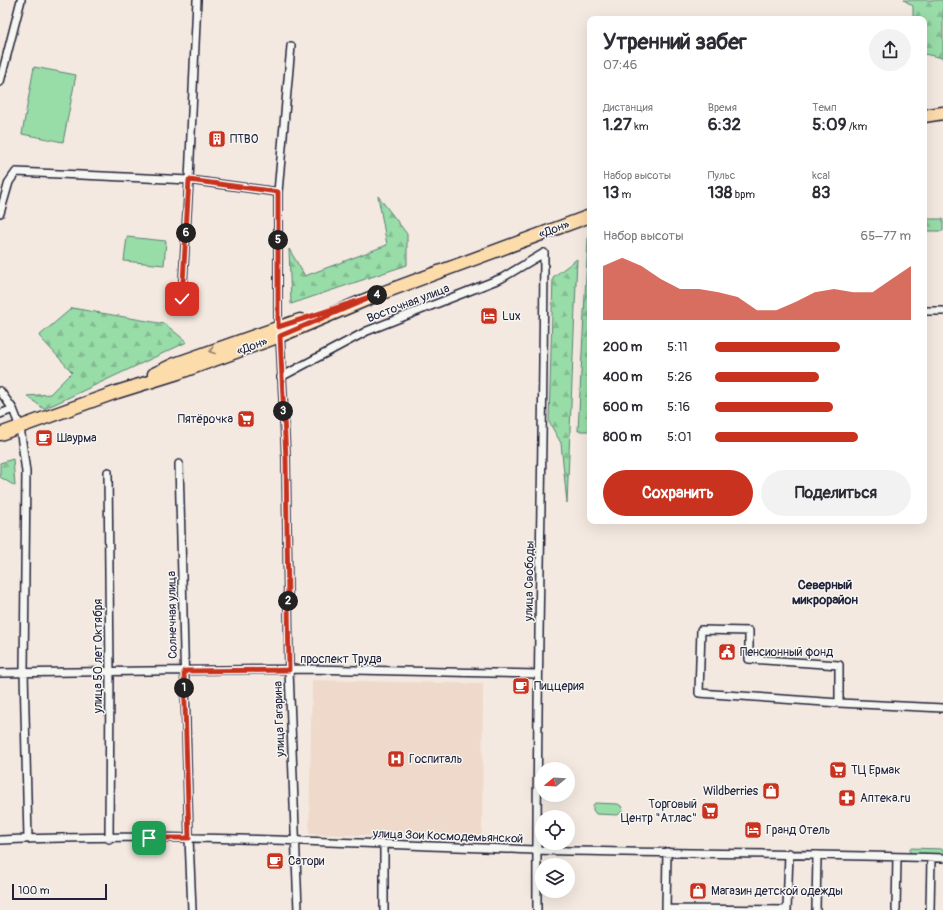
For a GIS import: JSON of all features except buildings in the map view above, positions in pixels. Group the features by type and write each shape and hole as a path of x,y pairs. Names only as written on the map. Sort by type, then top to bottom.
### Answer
{"main road":[{"path":"927,116 943,113"},
{"name":"«Дон»","path":"20,427 117,392 175,364 279,331 587,217"},
{"path":"0,434 20,427"}],"street":[{"path":"0,82 20,0"},
{"path":"182,299 197,0"},
{"name":"улица Гагарина","path":"291,46 278,192 279,331 286,458 289,670 298,910"},
{"path":"0,213 8,182 16,172 189,180 278,192"},
{"name":"Восточная улица","path":"281,377 367,331 502,278 544,253"},
{"name":"улица Свободы","path":"537,810 537,674 543,475 544,253"},
{"path":"927,311 943,311"},
{"path":"0,391 13,409 20,427 26,472 24,672 28,839"},
{"path":"0,414 13,409"},
{"name":"Солнечная улица","path":"179,464 192,910"},
{"name":"улица 50 лет Октября","path":"108,472 110,672 109,839"},
{"path":"839,703 840,665 749,658 748,631 701,630 699,693 839,703 943,708"},
{"name":"проспект Труда","path":"0,673 309,669 537,674"},
{"name":"улица Зои Космодемьянской","path":"0,840 189,838 535,850"},
{"path":"384,844 384,910"},
{"name":"улица Свободы","path":"537,850 537,910"},
{"name":"улица Зои Космодемьянской","path":"537,850 789,853 943,858"},
{"path":"667,852 666,909 787,910 789,853"},
{"path":"816,910 817,855"},
{"path":"896,910 897,857"},
{"path":"930,910 931,858"}],"shaded area":[{"name":"Госпиталь","path":"312,680 483,684 482,838 309,834"}],"green space":[{"path":"904,0 943,0 943,58 927,55 927,16 913,16 913,6"},
{"path":"34,67 76,75 63,142 22,134"},
{"path":"378,196 407,234 407,265 291,304 289,249 305,276 387,245"},
{"path":"927,219 943,219 943,231 927,231"},
{"path":"127,237 166,241 164,265 124,261"},
{"path":"587,257 587,431 578,431"},
{"path":"577,259 567,503 561,443 549,422 553,277"},
{"path":"72,308 165,324 187,342 44,409 27,396 50,394 72,372 39,336"},
{"path":"13,459 15,486 0,477 0,463"},
{"path":"595,803 618,804 623,810 618,815 596,814 593,810 593,805"},
{"path":"910,848 943,849 943,857 910,856"}],"place":[{"name":"ПТВО","path":"217,139"},
{"name":"Lux","path":"489,316"},
{"name":"Пятёрочка","path":"246,419"},
{"name":"Шаурма","path":"44,438"},
{"name":"Пенсионный фонд","path":"727,652"},
{"name":"Пиццерия","path":"521,686"},
{"name":"Госпиталь","path":"396,759"},
{"name":"ТЦ Ермак","path":"838,770"},
{"name":"Wildberries","path":"771,791"},
{"name":"Аптека.ru","path":"847,798"},
{"name":"Торговый Центр \"Атлас\"","path":"710,811"},
{"name":"Гранд Отель","path":"753,830"},
{"name":"Сатори","path":"275,861"},
{"name":"Магазин детской одежды","path":"698,891"}],"district":[{"name":"Северный микрорайон","path":"825,592"}],"route":[{"path":"149,838 189,838 184,671 289,670 286,458 280,336 382,293 278,327 278,192 189,180 182,299"}]}
